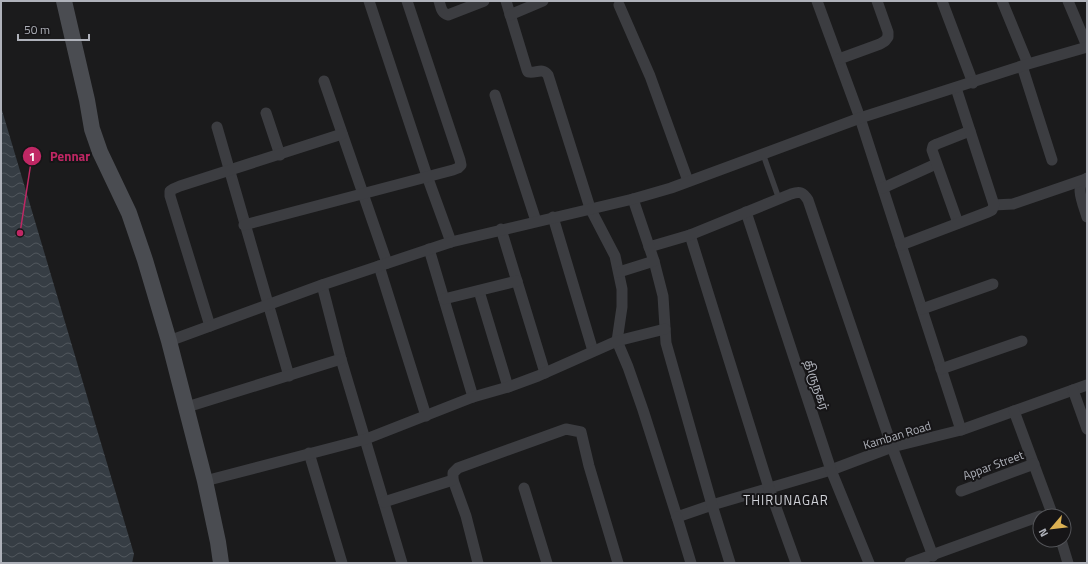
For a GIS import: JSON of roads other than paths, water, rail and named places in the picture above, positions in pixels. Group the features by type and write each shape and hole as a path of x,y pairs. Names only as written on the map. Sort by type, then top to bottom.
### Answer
{"main road":[{"path":"64,1 92,128 100,152 130,212 169,341 187,407 218,542 221,563"}],"street":[{"path":"369,1 427,176 451,242"},
{"path":"439,1 444,14 448,15 484,1"},
{"path":"506,1 526,70 532,73 540,70 548,75 590,208 615,256 622,289 622,306 617,341 643,410 691,563"},
{"path":"510,15 543,1"},
{"path":"817,1 860,118 961,430"},
{"path":"839,59 880,44 888,37 888,32 877,1"},
{"path":"942,1 973,83"},
{"path":"1002,1 1025,65 1052,160"},
{"path":"169,341 322,285 429,249 501,229 633,198 688,182 860,118 973,83 1025,65 1087,47 1068,1"},
{"path":"244,225 454,170 461,165 407,2"},
{"path":"619,5 650,76 688,182"},
{"path":"324,81 362,193 426,416"},
{"path":"901,245 988,212 992,210 994,205 956,88"},
{"path":"495,96 536,221"},
{"path":"266,112 280,154"},
{"path":"217,127 288,376"},
{"path":"958,223 932,150 933,146 970,131"},
{"path":"210,326 170,192 173,188 342,134"},
{"path":"883,188 936,164"},
{"path":"994,205 1013,204 1085,179"},
{"path":"1085,179 1080,187 1087,217"},
{"path":"649,247 690,235 798,192 804,193 808,200 892,448 933,556"},
{"path":"633,198 654,261 663,296 666,343 730,563"},
{"name":"திருநகர்","path":"746,212 831,470 869,563"},
{"path":"553,217 593,351"},
{"path":"501,229 545,373"},
{"path":"690,235 769,488 796,563"},
{"path":"429,249 473,397"},
{"path":"619,272 654,261"},
{"path":"444,299 517,281"},
{"path":"922,309 993,284"},
{"path":"322,285 341,359 402,563"},
{"path":"479,290 508,387"},
{"path":"204,481 366,439 473,397 508,387 545,373 617,341 665,329"},
{"path":"941,369 1022,341"},
{"path":"187,407 341,359"},
{"name":"Kamban Road","path":"677,517 712,505 831,470 892,448 961,430 1087,385"},
{"path":"1073,390 1087,429"},
{"path":"1014,411 1051,508"},
{"path":"478,563 466,516 453,480 453,474 458,468 566,429 582,432 589,466 618,563"},
{"path":"309,453 342,563"},
{"name":"Appar Street","path":"961,491 1034,464"},
{"path":"384,502 453,480"},
{"path":"524,488 547,563"},
{"path":"910,563 933,556 982,536 1032,519"},
{"path":"1063,548 1068,563"}],"lane":[{"path":"763,154 779,199"}],"water":[{"path":"1,107 134,554 132,563 1,563"}],"place":[{"name":"Pennar","path":"20,233"}],"district":[{"name":"THIRUNAGAR","path":"786,500"}]}
